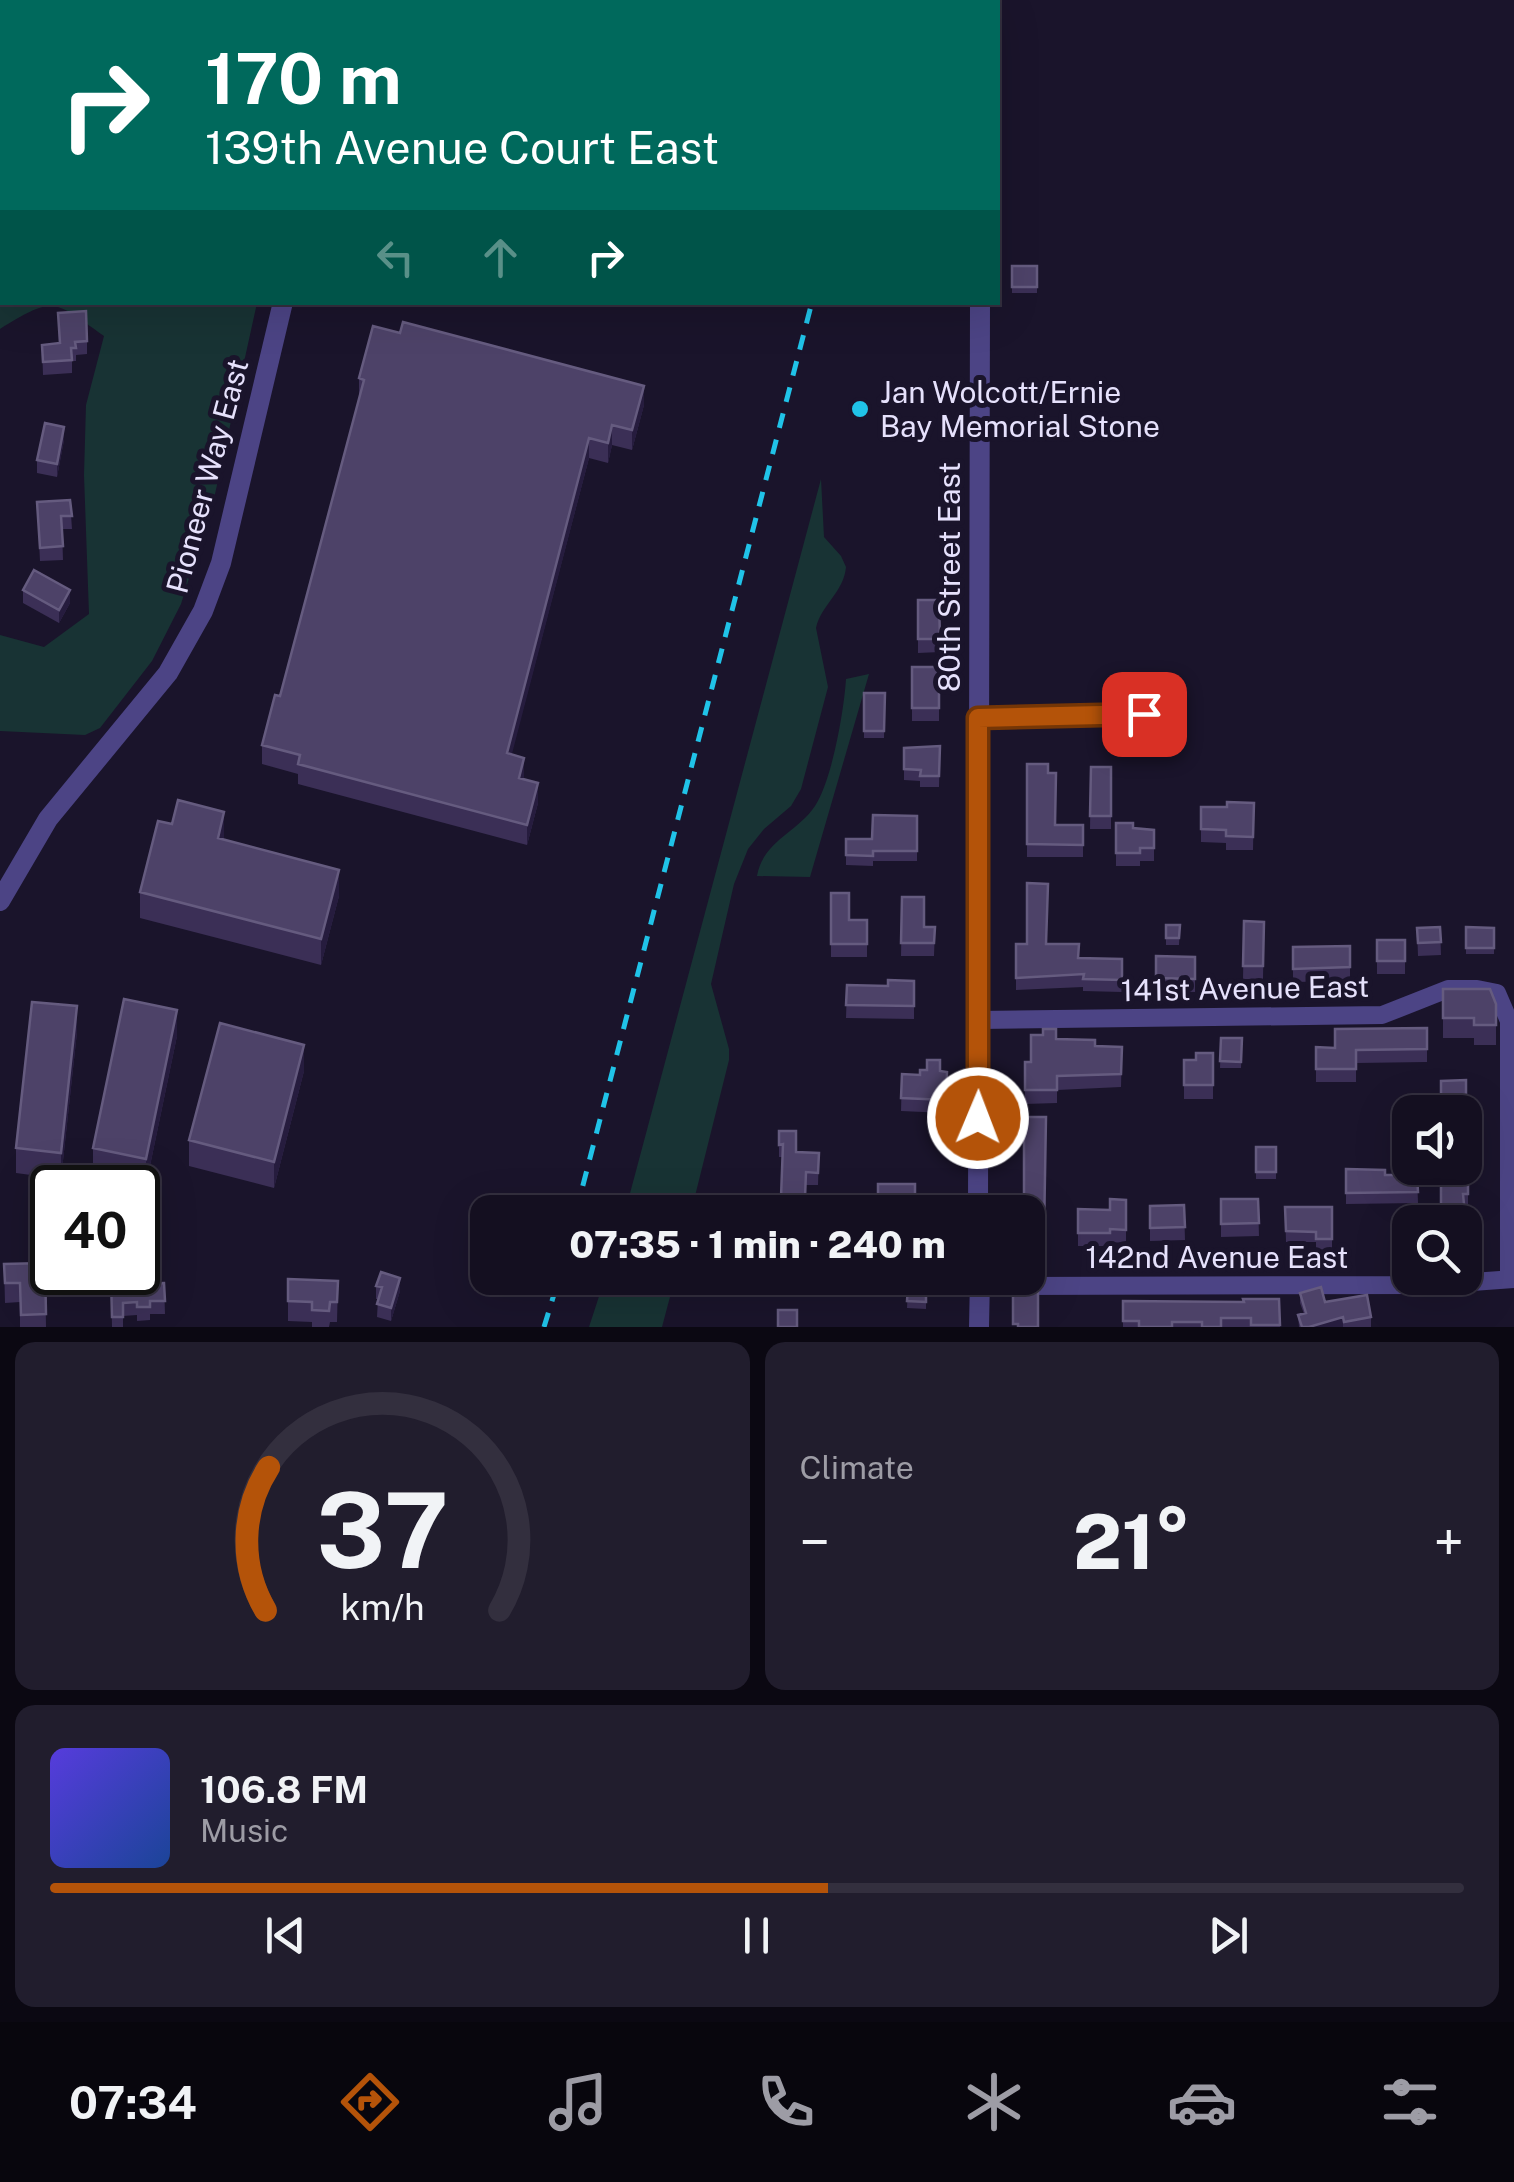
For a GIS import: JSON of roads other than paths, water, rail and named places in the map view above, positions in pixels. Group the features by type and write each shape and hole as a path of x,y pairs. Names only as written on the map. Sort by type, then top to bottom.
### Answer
{"street":[{"name":"Pioneer Way East","path":"0,901 48,819 168,674 203,611 221,563 282,305"},
{"name":"80th Street East","path":"978,1195 980,305"},
{"path":"978,718 1144,714"},
{"name":"141st Avenue East","path":"979,1020 1382,1015 1448,989 1492,991 1502,1000 1509,1021 1511,1279"},
{"name":"142nd Avenue East","path":"1045,1282 1431,1285 1511,1279"},
{"path":"980,1295 980,1327"}],"railway":[{"path":"580,1195 811,305"},
{"path":"544,1327 554,1295"}],"place":[{"name":"Jan Wolcott/Ernie Bay Memorial Stone","path":"860,409"}]}
